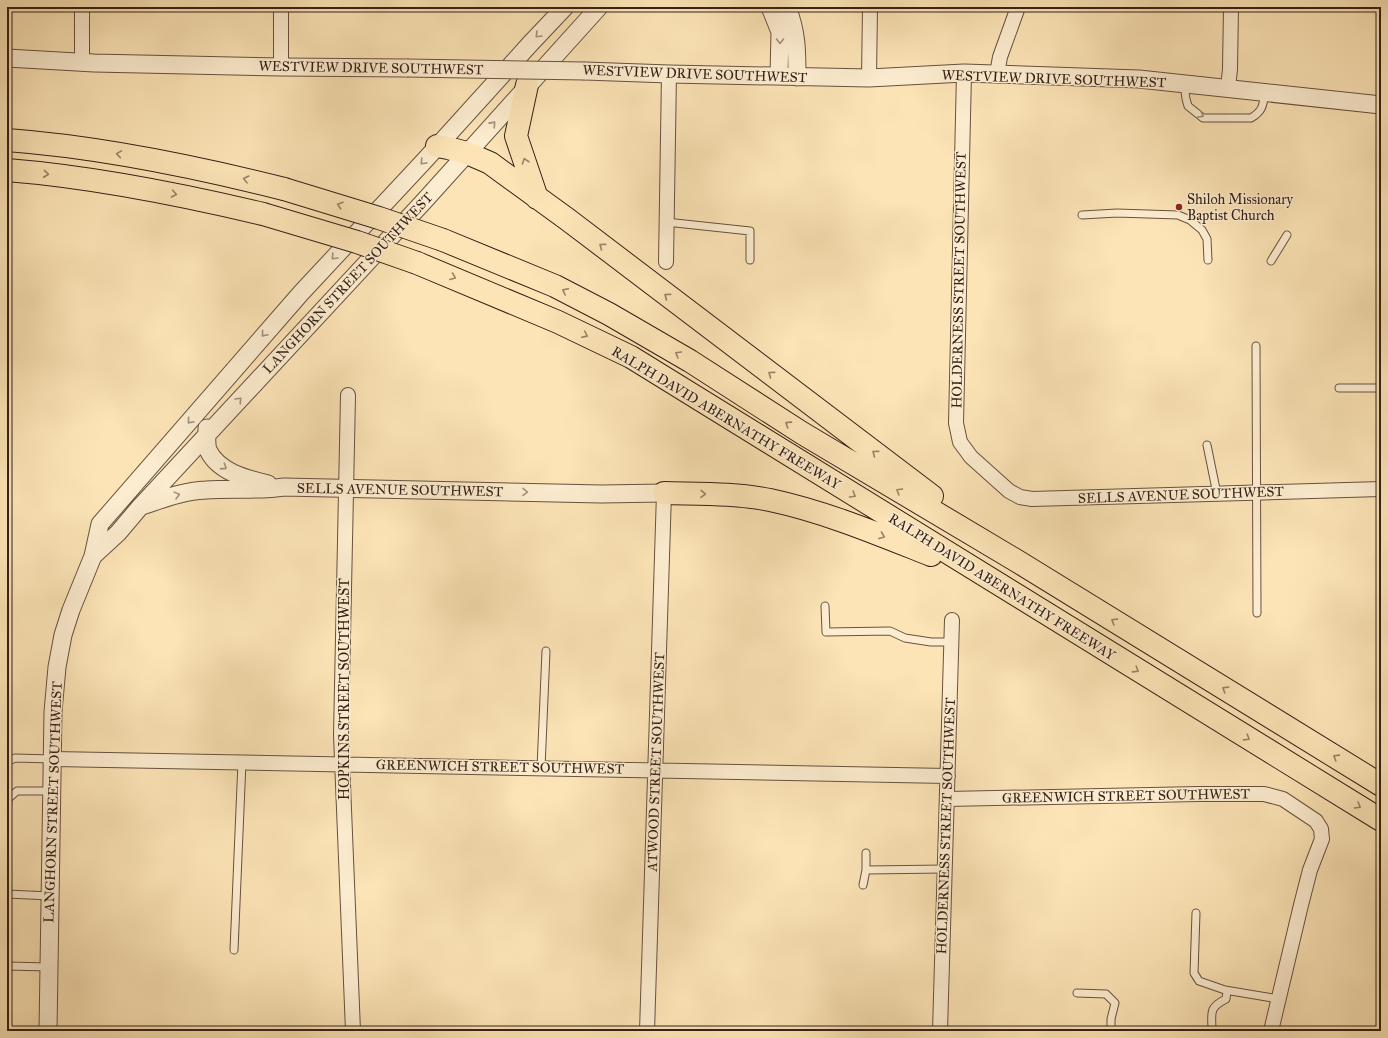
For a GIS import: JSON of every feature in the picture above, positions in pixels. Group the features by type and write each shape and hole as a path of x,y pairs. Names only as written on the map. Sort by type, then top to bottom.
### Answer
{"highway":[{"path":"528,85 516,136 538,198"},
{"name":"RALPH DAVID ABERNATHY FREEWAY","path":"7,140 85,148 152,159 218,172 284,189 364,213 443,240 555,286 609,314 690,361 802,433 1017,561 1381,785"},
{"path":"437,146 467,153 490,164 538,198 1017,561"},
{"name":"RALPH DAVID ABERNATHY FREEWAY","path":"7,170 145,188 263,214 357,242 417,263 558,322 631,358 1381,820"},
{"path":"664,493 735,495 769,500 802,508 846,522 984,576"}],"street":[{"path":"82,7 82,62"},
{"path":"281,67 282,7"},
{"name":"LANGHORN STREET SOUTHWEST","path":"48,1031 53,712 56,674 63,635 71,610 93,556 100,524 301,293 565,7"},
{"name":"LANGHORN STREET SOUTHWEST","path":"93,556 118,533 140,507 421,205 599,7"},
{"path":"770,7 780,32 780,76"},
{"path":"787,7 793,23 797,48 797,77"},
{"path":"869,78 870,7"},
{"path":"997,74 1000,57 1018,7"},
{"path":"1228,88 1230,69 1231,7"},
{"name":"WESTVIEW DRIVE SOUTHWEST","path":"7,58 82,62 281,67 585,71 797,77 869,78 964,73 997,74 1138,79 1381,105"},
{"name":"HOLDERNESS STREET SOUTHWEST","path":"964,73 956,423 960,442 971,457 990,474"},
{"path":"666,262 668,74"},
{"path":"215,391 208,414 207,435 208,449 218,463 234,474 284,487"},
{"name":"HOPKINS STREET SOUTHWEST","path":"348,395 341,735 353,1031"},
{"name":"SELLS AVENUE SOUTHWEST","path":"990,474 1010,491 1020,497 1032,499 1381,489"},
{"name":"SELLS AVENUE SOUTHWEST","path":"140,507 177,494 205,490 265,490 284,487 601,494 664,493"},
{"name":"ATWOOD STREET SOUTHWEST","path":"648,1031 664,493"},
{"name":"HOLDERNESS STREET SOUTHWEST","path":"940,1031 952,620"},
{"name":"GREENWICH STREET SOUTHWEST","path":"53,759 948,776"},
{"name":"GREENWICH STREET SOUTHWEST","path":"947,799 1264,794 1283,799 1316,821 1321,829 1322,839 1310,870 1272,1031"}],"lane":[{"path":"1184,83 1188,106 1203,118 1251,118 1257,114 1263,106 1265,92"},
{"path":"1082,215 1116,213 1178,215 1190,220 1202,230 1207,239 1208,260"},
{"path":"666,222 750,231 750,260"},
{"path":"1271,261 1287,235"},
{"path":"1256,346 1257,613"},
{"path":"1339,388 1381,388"},
{"path":"1207,445 1217,494"},
{"path":"825,606 826,632 890,631 906,638 931,642 951,642"},
{"path":"540,768 546,651"},
{"path":"7,762 15,758 53,759"},
{"path":"234,950 242,762"},
{"path":"7,814 8,799 16,790 52,791"},
{"path":"863,885 866,870 866,853"},
{"path":"866,870 945,869"},
{"path":"7,894 50,896"},
{"path":"1196,913 1194,973 1199,981 1227,991 1279,998"},
{"path":"7,966 49,967"},
{"path":"1212,1031 1212,1011 1216,1004 1226,998 1227,991"},
{"path":"1077,993 1106,994 1115,1003 1110,1031"}],"place":[{"name":"Shiloh Missionary Baptist Church","path":"1179,207"}]}
